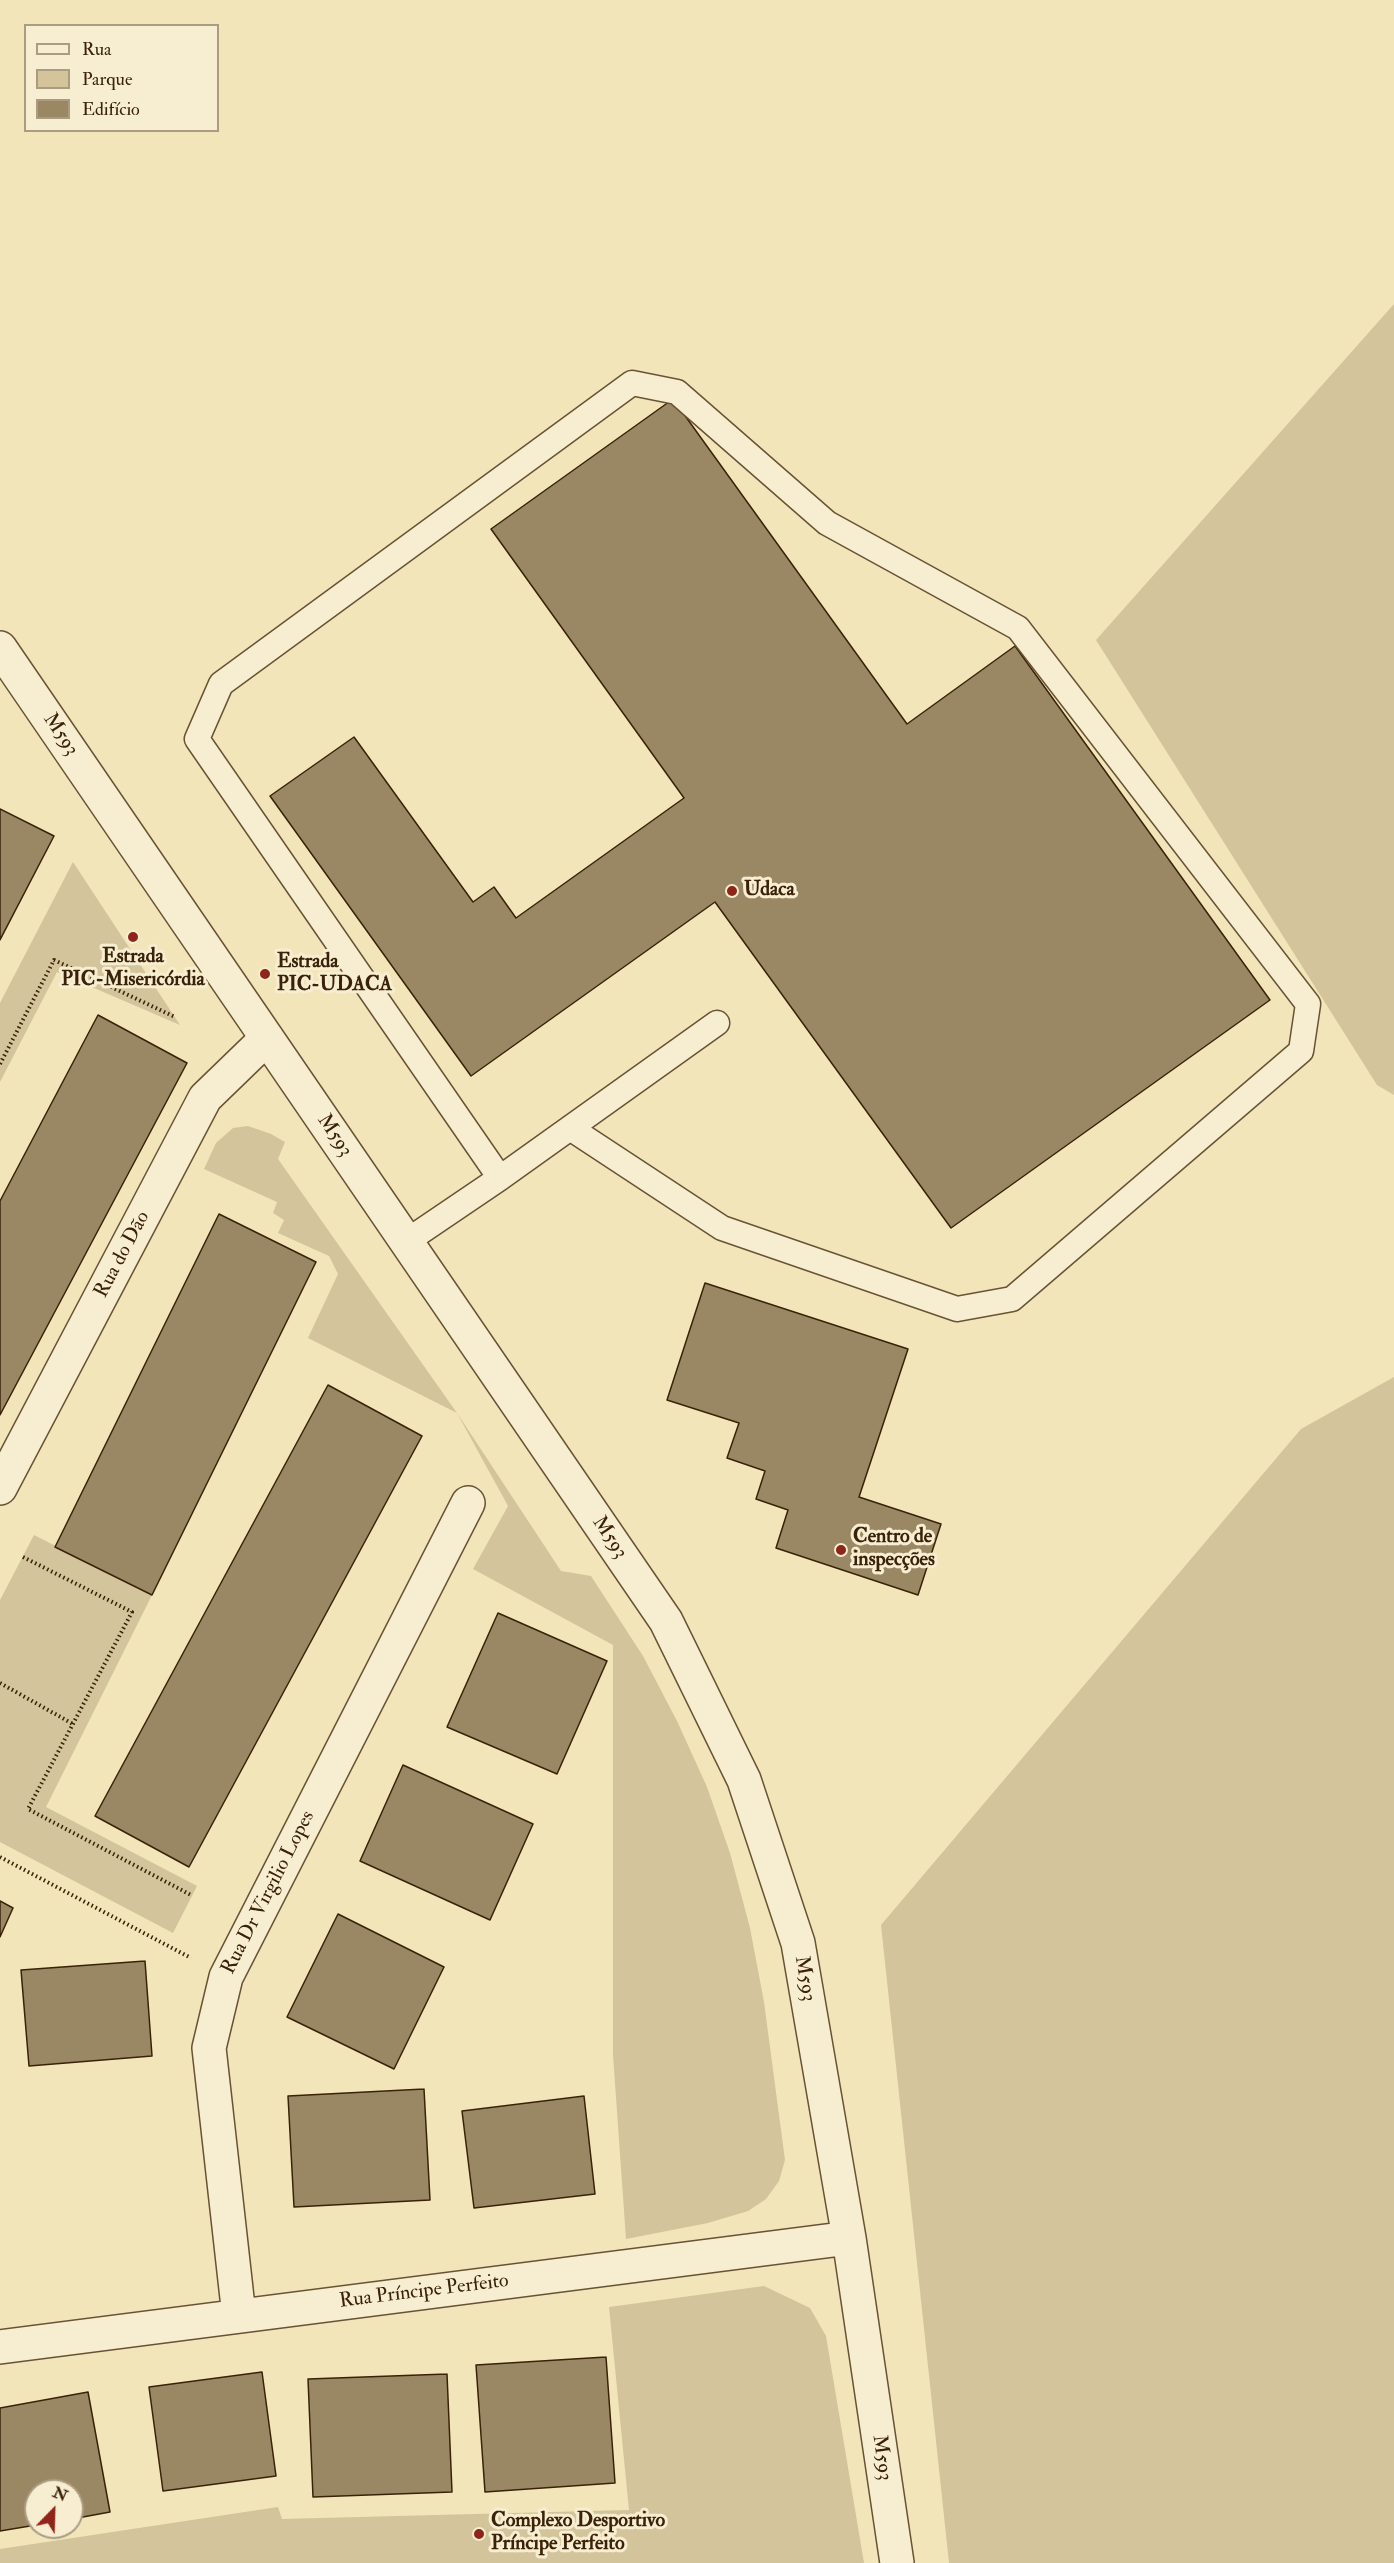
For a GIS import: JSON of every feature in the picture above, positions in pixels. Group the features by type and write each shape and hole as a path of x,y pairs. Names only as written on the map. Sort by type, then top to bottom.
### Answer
{"street":[{"name":"M593","path":"0,648 666,1621 744,1780 798,1943 849,2238 897,2563"},
{"name":"Rua do Dão","path":"0,1488 205,1098 267,1038"},
{"name":"Rua Dr Virgilio Lopes","path":"239,2316 209,2048 226,1977 468,1503"},
{"name":"Rua Príncipe Perfeito","path":"0,2347 849,2238"}],"lane":[{"path":"500,1178 197,739 221,684 632,383 677,392 827,523 1018,628 1308,1004 1301,1051 1012,1299 979,1305 957,1308 722,1228 570,1128"},
{"path":"406,1241 500,1178 717,1023"}],"path":[{"path":"0,1064 54,960 175,1017"},
{"path":"23,1557 132,1612 28,1809 191,1895"},
{"path":"0,1683 73,1724"},
{"path":"0,1857 226,1977"}],"green space":[{"path":"1394,304 1394,1095 1377,1085 1096,640"},
{"path":"73,862 180,1025 57,972 0,1082 0,1003"},
{"path":"248,1126 285,1142 278,1159 457,1413 308,1338 338,1274 329,1256 278,1233 284,1220 273,1213 277,1202 204,1169 216,1143 233,1128"},
{"path":"1394,1377 1394,2563 949,2563 881,1925 1301,1429"},
{"path":"457,1413 561,1571 591,1576 643,1656 677,1721 707,1787 730,1853 750,1928 764,2002 785,2160 779,2181 766,2199 748,2211 708,2223 626,2239 613,2055 613,1645 473,1569 508,1506"},
{"path":"34,1535 152,1595 46,1807 197,1886 173,1933 0,1842 0,1600"},
{"path":"764,2286 810,2308 826,2336 864,2563 0,2563 0,2549 66,2539 84,2539 84,2536 278,2507 282,2519 629,2510 609,2307"}],"building":[{"path":"673,399 907,724 1015,646 1270,1000 951,1228 715,902 471,1076 270,796 354,737 473,902 494,887 516,918 684,798 491,529"},
{"path":"0,809 54,836 0,940"},
{"path":"98,1015 187,1063 0,1415 0,1201"},
{"path":"219,1214 316,1262 152,1595 55,1547"},
{"path":"705,1283 908,1349 859,1497 941,1524 918,1595 776,1548 788,1510 756,1499 765,1471 727,1458 739,1423 667,1400"},
{"path":"328,1385 422,1436 189,1867 95,1816"},
{"path":"498,1613 607,1661 557,1774 447,1727"},
{"path":"403,1765 533,1824 490,1920 360,1861"},
{"path":"0,1901 13,1908 0,1937"},
{"path":"338,1914 444,1967 394,2069 287,2017"},
{"path":"145,1961 152,2056 29,2066 21,1970"},
{"path":"424,2089 430,2200 294,2207 288,2096"},
{"path":"584,2096 595,2194 474,2208 462,2111"},
{"path":"606,2357 615,2483 485,2492 476,2365"},
{"path":"262,2372 276,2476 163,2491 149,2387"},
{"path":"447,2374 452,2492 313,2497 308,2379"},
{"path":"88,2392 110,2512 84,2517 84,2479 24,2479 24,2527 0,2531 0,2408"}],"place":[{"name":"Udaca","path":"732,891"},
{"name":"Estrada PIC-Misericórdia","path":"133,937"},
{"name":"Estrada PIC-UDACA","path":"265,974"},
{"name":"Centro de inspecções","path":"841,1550"},
{"name":"Complexo Desportivo Príncipe Perfeito","path":"479,2534"}]}
